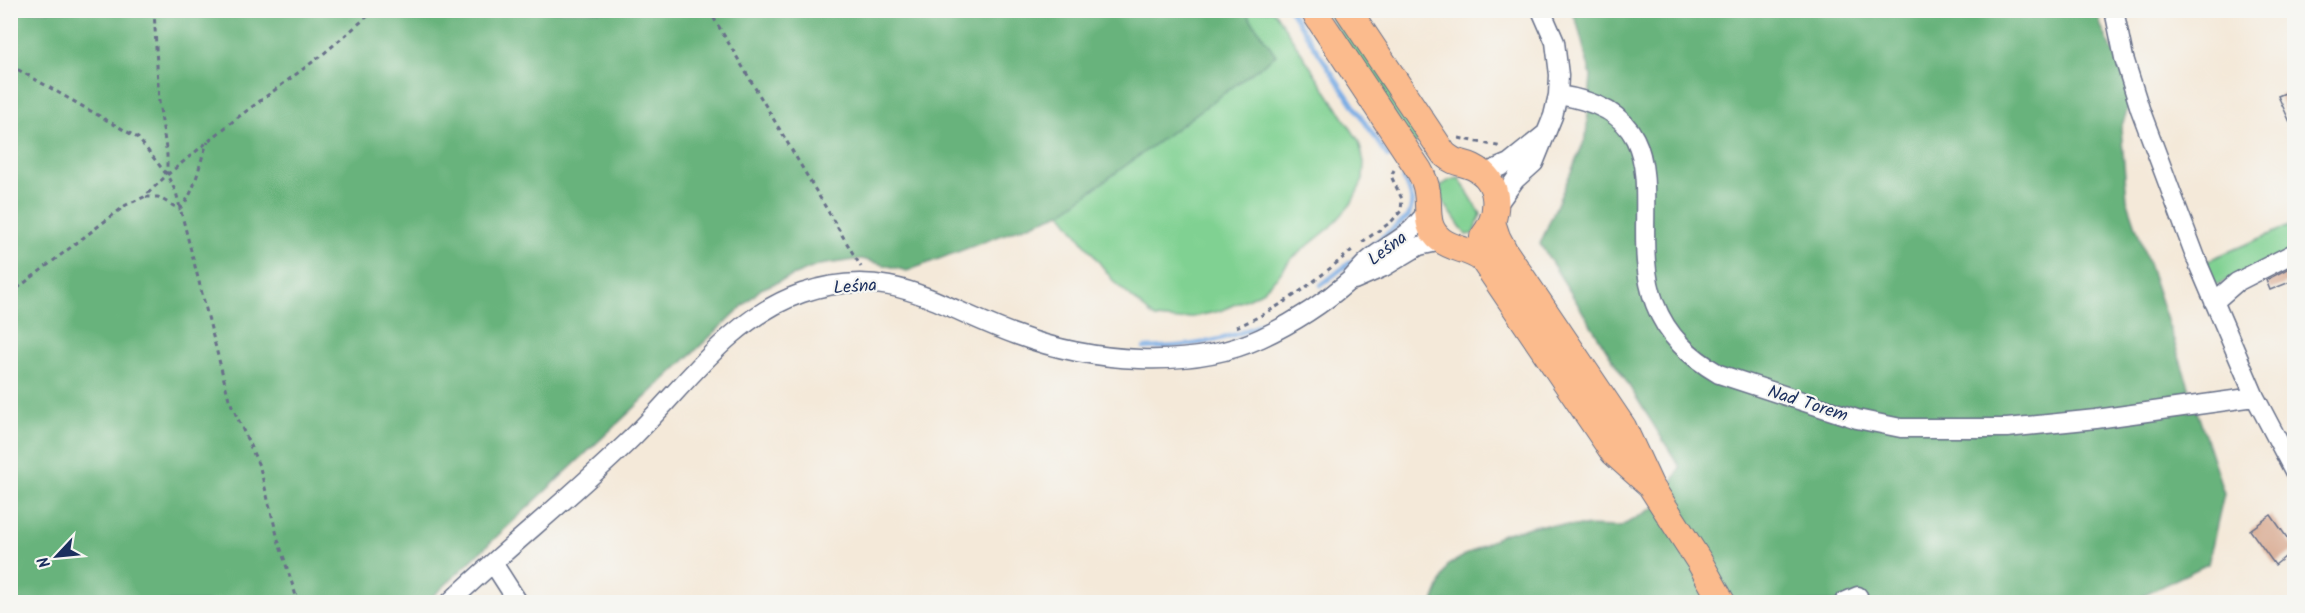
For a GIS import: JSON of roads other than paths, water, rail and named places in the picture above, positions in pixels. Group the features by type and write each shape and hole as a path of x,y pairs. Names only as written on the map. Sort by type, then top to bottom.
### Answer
{"highway":[{"path":"1312,10 1419,170 1432,229 1442,241 1450,246 1468,250 1483,260 1613,452 1650,485"},
{"path":"1348,10 1444,154 1454,163 1473,167 1484,174 1493,186 1497,237 1510,260 1623,428 1650,485 1699,561 1722,603"},
{"path":"1427,203 1437,178 1458,164"},
{"path":"1468,250 1486,234 1495,213"}],"street":[{"path":"1495,213 1515,180 1534,163 1553,116 1558,94 1559,75 1555,42 1541,10"},
{"path":"2114,10 2124,58 2140,109 2214,302 2255,397 2295,471"},
{"name":"Nad Torem","path":"1558,94 1579,98 1608,108 1623,121 1634,138 1641,158 1645,183 1647,258 1649,282 1655,304 1666,327 1681,345 1698,362 1719,374 1857,418 1901,428 1952,430 2007,428 2096,419 2255,397"},
{"path":"1484,174 1509,163 1545,134"},
{"name":"Leśna","path":"450,603 635,435 740,327 769,308 803,293 844,284 870,282 891,285 925,295 1017,335 1082,353 1146,358 1203,356 1228,351 1262,338 1312,308 1347,282 1369,260 1411,230 1427,203"},
{"name":"Leśna","path":"1347,282 1384,267 1419,246 1442,241"},
{"path":"2214,302 2237,282 2295,254"},
{"path":"493,563 518,603"}],"waterway":[{"path":"1290,10 1388,157"},
{"path":"1321,285 1408,217 1411,197 1403,179"},
{"path":"1144,348 1203,343 1221,339 1257,326 1292,306"}]}
